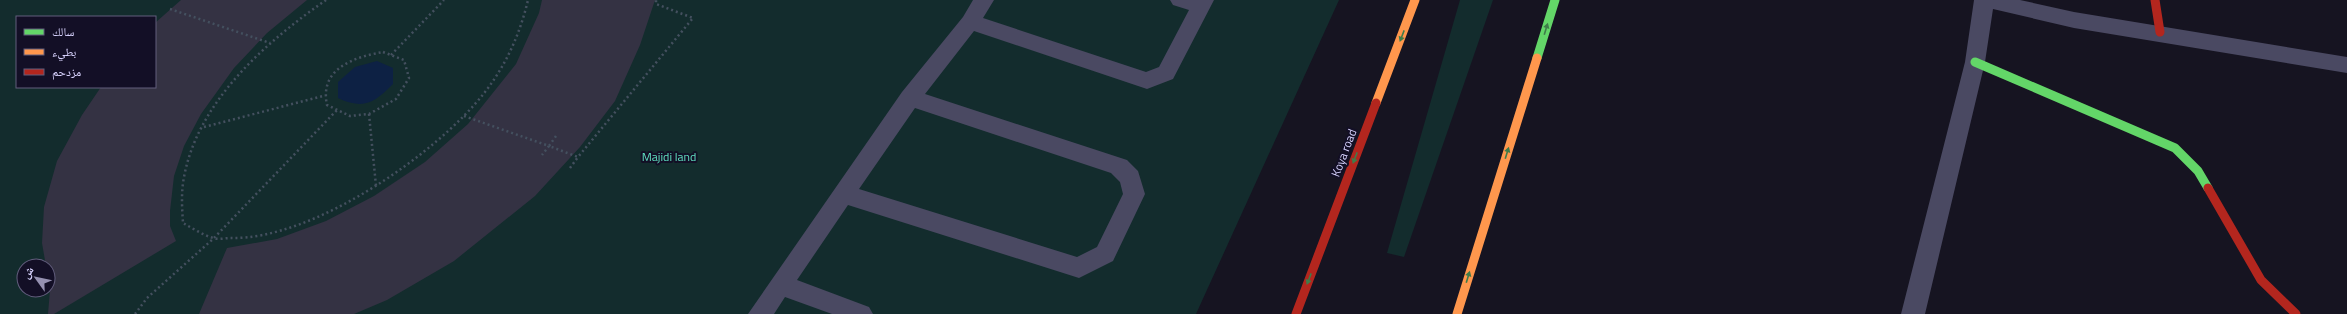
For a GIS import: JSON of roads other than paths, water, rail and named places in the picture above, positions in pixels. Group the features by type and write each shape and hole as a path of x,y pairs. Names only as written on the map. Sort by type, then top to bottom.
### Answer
{"main road":[{"name":"Koya road","path":"1296,314 1416,0"},
{"path":"1457,314 1555,0"},
{"path":"2155,0 2160,32"},
{"path":"1975,62 2175,148 2198,171 2261,280 2296,314"}],"street":[{"path":"760,314 782,285 910,98 970,22 984,0"},
{"path":"970,22 1147,81 1166,73 1203,3 1180,0"},
{"path":"1913,314 1975,62 1985,0 2074,20 2160,32 2347,65"},
{"path":"844,194 1079,268 1105,254 1134,194 1130,178 1119,166 910,98"},
{"path":"782,285 861,314"}],"water":[{"path":"377,61 393,68 393,84 386,91 374,100 362,104 347,102 338,98 338,82 355,67"}],"park label":[{"name":"Majidi land","path":"669,157"}]}
